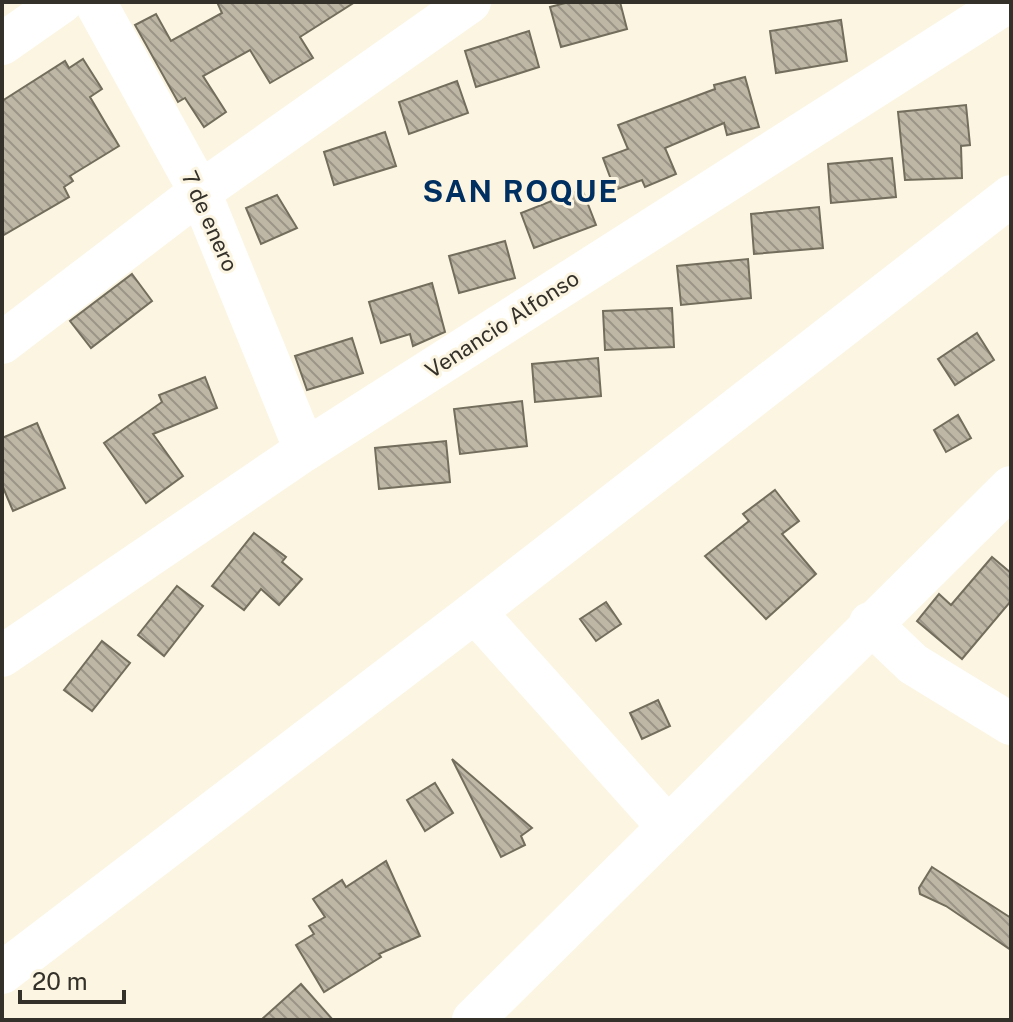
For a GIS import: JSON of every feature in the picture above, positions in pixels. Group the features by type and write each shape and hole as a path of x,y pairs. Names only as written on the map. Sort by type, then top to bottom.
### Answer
{"street":[{"path":"2,44 62,2"},
{"name":"7 de enero","path":"95,2 200,192 305,450"},
{"path":"2,343 200,192 470,2"},
{"name":"Venancio Alfonso","path":"2,656 305,450 1008,2"},
{"path":"2,973 475,612 1011,196"},
{"path":"473,1020 870,623 1011,487"},
{"path":"475,612 668,827"},
{"path":"870,623 913,664 1011,724"}],"building":[{"path":"217,2 355,2 300,37 313,58 270,83 250,50 203,76 226,112 204,127 185,98 178,102 135,25 156,14 171,41 222,13"},
{"path":"569,2 620,2 627,29 561,47 550,7"},
{"path":"841,20 847,61 776,73 770,31"},
{"path":"529,31 539,67 476,87 465,51"},
{"path":"83,59 102,89 90,97 119,146 70,176 73,181 64,187 69,197 2,236 2,101 65,61 69,68"},
{"path":"745,77 759,127 727,135 724,123 665,148 676,174 645,187 642,180 615,190 603,158 628,149 618,125 715,89 714,85"},
{"path":"457,81 468,113 409,134 399,102"},
{"path":"966,105 970,145 961,146 962,178 905,180 898,112"},
{"path":"385,132 396,166 334,185 324,152"},
{"path":"892,158 896,197 831,203 828,164"},
{"path":"582,189 596,225 534,248 521,213"},
{"path":"277,195 297,228 261,244 246,208"},
{"path":"819,207 823,248 754,254 751,214"},
{"path":"505,241 515,278 459,293 449,256"},
{"path":"748,259 751,298 681,305 677,266"},
{"path":"132,274 152,301 91,348 70,321"},
{"path":"432,283 445,332 413,346 410,334 381,343 369,302"},
{"path":"672,308 674,347 605,350 603,311"},
{"path":"977,333 994,360 955,385 938,359"},
{"path":"352,338 363,373 307,390 295,356"},
{"path":"598,358 601,396 535,402 532,364"},
{"path":"205,377 217,408 153,434 183,476 146,503 104,443 162,402 159,395"},
{"path":"522,401 527,446 460,454 454,409"},
{"path":"958,415 971,438 946,452 934,430"},
{"path":"37,423 65,488 13,511 2,485 2,438"},
{"path":"446,441 450,482 379,489 375,448"},
{"path":"775,490 799,521 782,534 816,574 766,619 705,556 749,521 743,514"},
{"path":"254,533 286,557 282,562 302,579 279,605 261,589 244,610 212,586"},
{"path":"992,557 1011,573 1011,601 962,659 917,621 939,594 951,605"},
{"path":"177,586 203,606 164,656 138,635"},
{"path":"606,602 621,624 596,641 580,619"},
{"path":"102,641 130,663 92,711 64,690"},
{"path":"658,700 670,726 642,739 630,713"},
{"path":"452,759 532,828 521,836 525,845 501,857"},
{"path":"435,783 453,813 425,831 407,800"},
{"path":"386,861 420,936 379,954 381,957 324,992 296,945 314,934 309,926 325,917 313,899 342,880 346,887"},
{"path":"932,867 1011,918 1011,950 946,906 920,894 919,888"},
{"path":"301,984 333,1020 261,1020"}],"district":[{"name":"SAN ROQUE","path":"521,192"}]}
